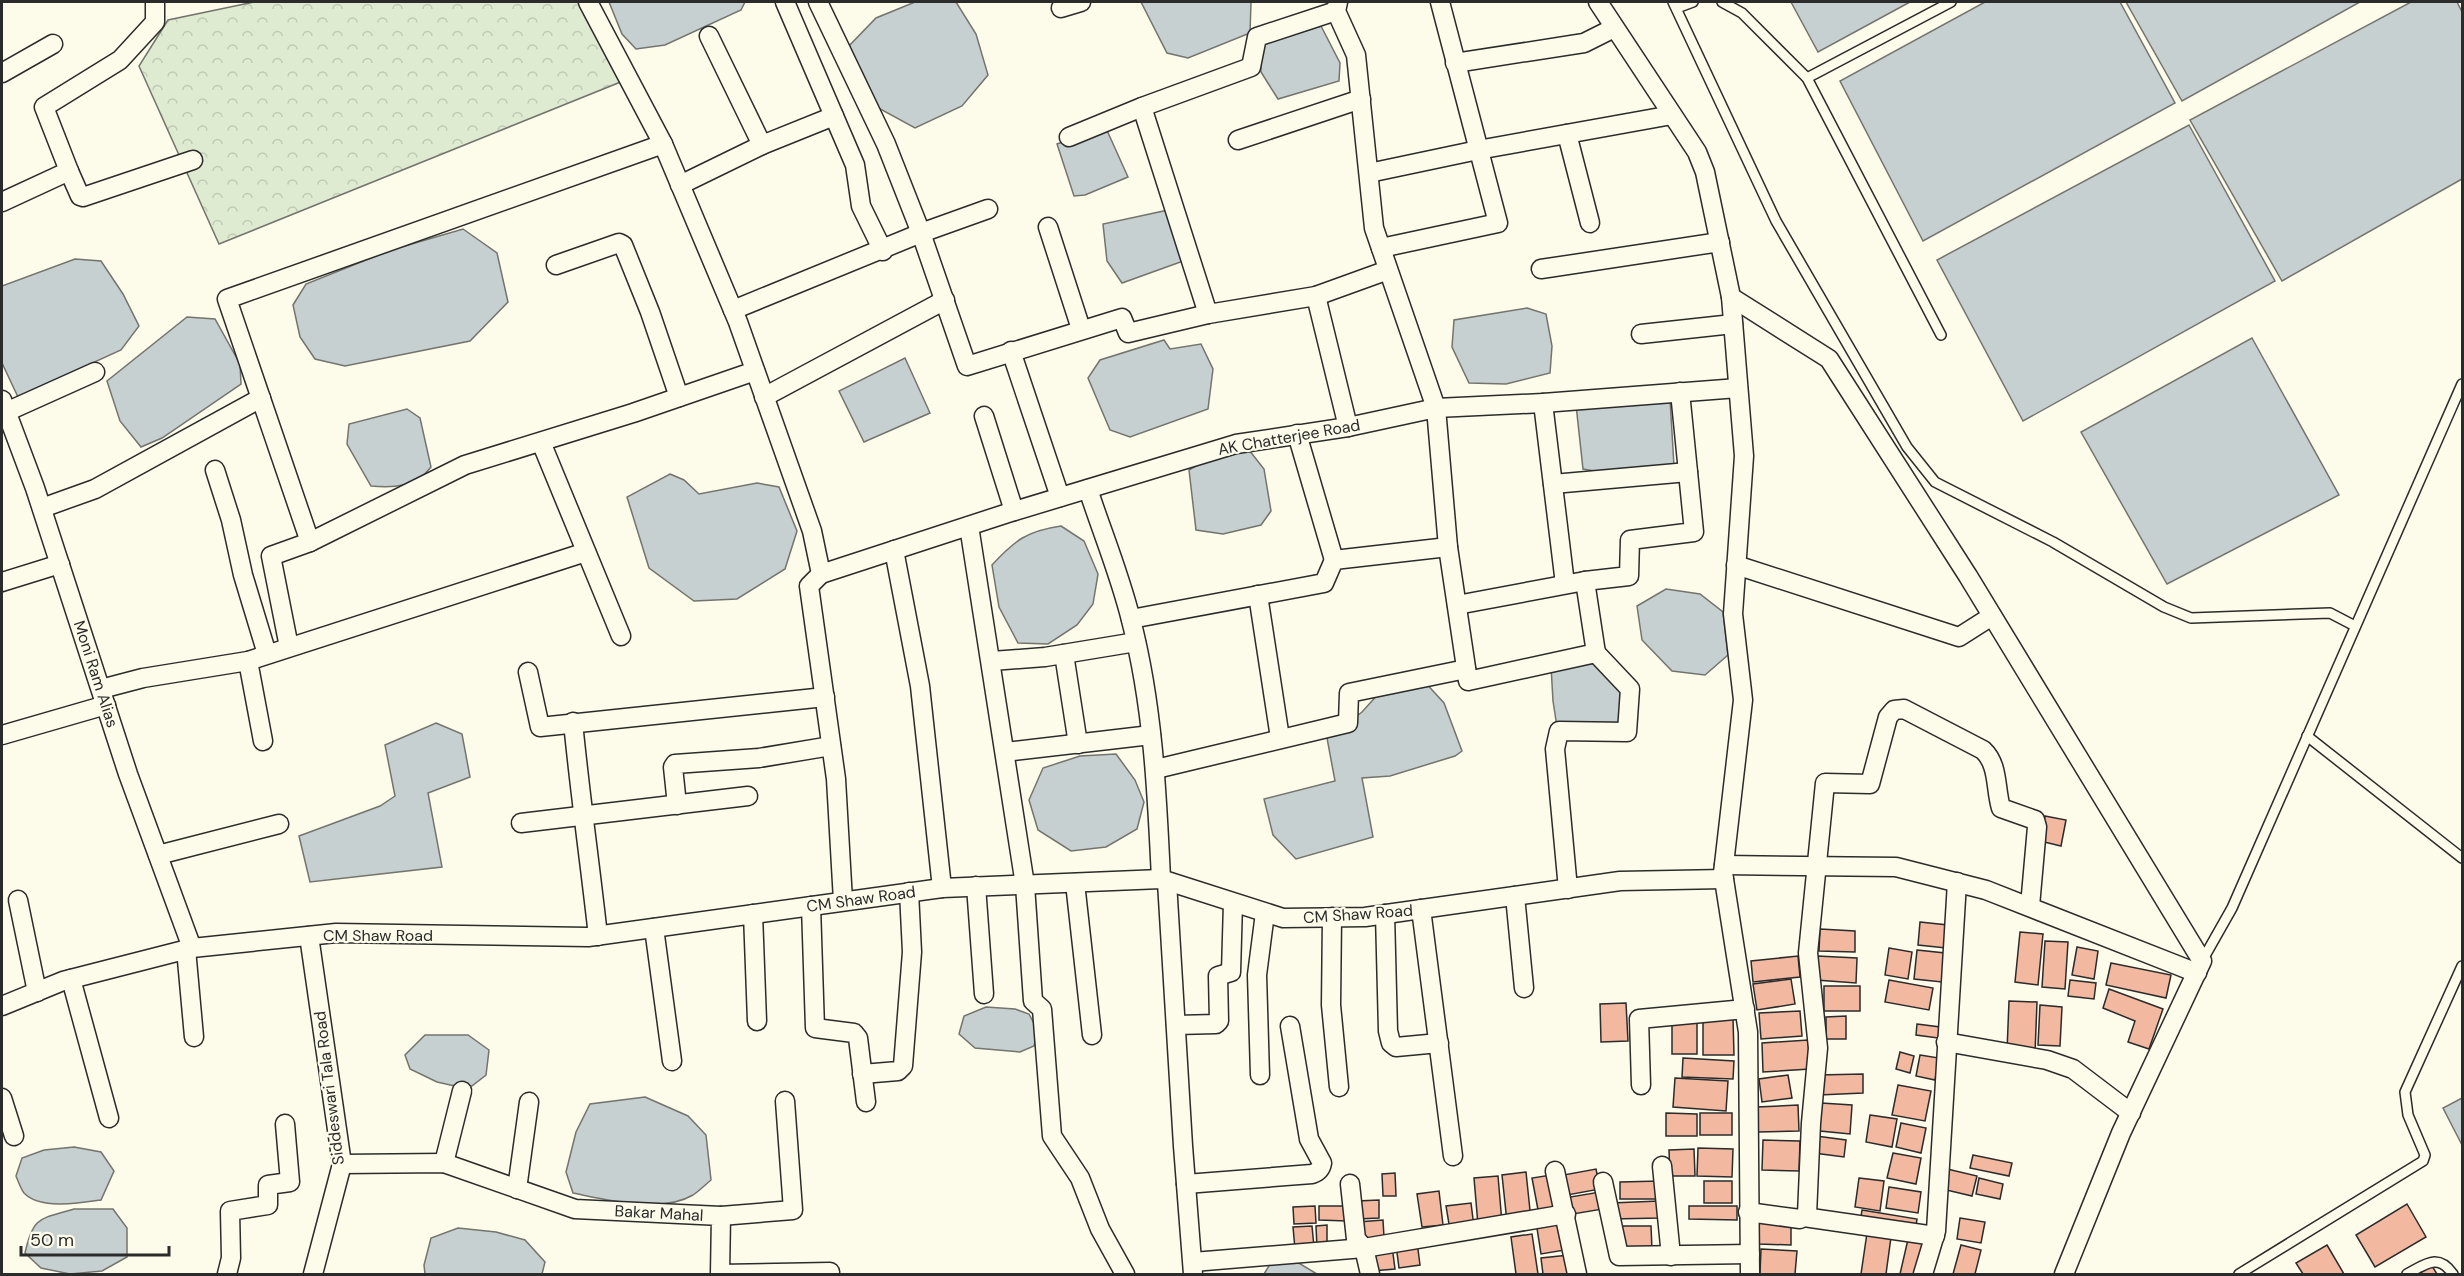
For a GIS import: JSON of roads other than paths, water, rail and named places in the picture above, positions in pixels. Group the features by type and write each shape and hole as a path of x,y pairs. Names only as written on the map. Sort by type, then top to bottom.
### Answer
{"street":[{"path":"155,2 155,22 120,60 44,107 80,196 83,197 193,160"},
{"path":"588,2 663,144 733,310 812,531 821,574 809,586 836,779 843,902"},
{"path":"785,2 855,165 861,206 883,251"},
{"path":"819,2 886,144 921,233 967,366 1122,318 1128,333 1208,314 1317,296 1388,270"},
{"path":"1061,8 1081,2"},
{"path":"1381,248 1498,223 1440,2"},
{"path":"1598,2 1697,152 1705,172 1731,297 1744,456 1733,614 1743,700 1724,872 1748,1032 1750,1275"},
{"path":"1069,136 1251,67 1257,37 1337,6 1356,55 1374,228 1436,408 1448,547 1468,681 1596,653"},
{"path":"1455,63 1584,43 1614,28"},
{"path":"709,36 762,145"},
{"path":"2,73 53,44"},
{"path":"1238,140 1361,99"},
{"path":"1142,107 1208,314"},
{"path":"1369,173 1478,150 1672,115"},
{"path":"680,185 762,145 834,116"},
{"path":"1567,134 1590,223"},
{"path":"310,542 227,299 663,144"},
{"path":"2,202 69,171"},
{"path":"733,310 883,251 921,233 988,209"},
{"path":"1048,227 1081,329"},
{"path":"1541,269 1720,242"},
{"path":"556,265 620,243 623,245 680,397"},
{"path":"1317,296 1348,427"},
{"path":"1731,297 1829,358 1992,616 2200,967 2131,1113 2064,1275"},
{"path":"764,397 945,300"},
{"path":"1641,334 1733,324"},
{"path":"1011,351 1060,497"},
{"path":"289,647 271,556 310,542 465,465 755,371"},
{"path":"4,406 95,372"},
{"name":"AK Chatterjee Road","path":"821,574 1014,511 1236,444 1348,427 1436,408 1738,388"},
{"path":"1457,605 1565,584 1629,576 1630,540 1694,532 1680,392"},
{"path":"42,508 95,489 261,398"},
{"path":"1543,402 1565,584"},
{"name":"Moni Ram Alias","path":"4,406 42,508 189,949 194,1036"},
{"path":"984,416 1014,511"},
{"path":"1131,619 1324,583 1334,560 1297,435"},
{"path":"541,442 621,636"},
{"path":"215,470 267,654"},
{"path":"1553,484 1688,472"},
{"path":"1088,489 1131,619 1144,679 1156,769 1193,1268 1364,1248 1566,1214"},
{"path":"969,526 992,661 1025,885 1033,1001 1042,1010 1052,1136 1080,1178 1100,1229 1125,1275"},
{"path":"1334,560 1448,547"},
{"path":"894,550 920,686 942,888"},
{"path":"2,735 104,697 143,678 248,661 586,552"},
{"path":"2,582 60,564"},
{"path":"1736,565 1959,637 1992,616"},
{"path":"1568,889 1555,748 1559,731 1627,732 1630,689 1596,653 1585,581"},
{"path":"1258,595 1280,738"},
{"path":"992,661 1064,654 1136,642"},
{"path":"1064,654 1078,744"},
{"path":"248,661 263,741"},
{"path":"1156,769 1348,723 1349,693 1466,669"},
{"path":"528,672 540,727 825,697"},
{"path":"1748,1212 1800,1220 1807,1215 1811,1122 1818,1048 1808,953 1825,783 1827,781 1866,786 1870,784 1888,717 1894,710 1904,709 1983,750 1994,765 2001,808 2035,819 2037,827 2030,906"},
{"path":"573,722 582,816 588,843 598,936"},
{"path":"1005,752 1151,735"},
{"path":"677,805 673,767 675,764 759,758 831,746"},
{"path":"521,823 748,796"},
{"path":"158,855 279,824"},
{"name":"CM Shaw Road","path":"2,1006 71,979 189,949 336,933 598,936 942,888 1164,880 1283,918 1332,917 1385,914 1620,881 1818,866 1896,867 1956,882 1986,890 2200,967"},
{"path":"1923,1275 1935,1236 1956,882"},
{"path":"1075,883 1092,1035"},
{"path":"976,886 984,994"},
{"path":"862,1074 898,1071 903,1066 912,952 909,892"},
{"path":"1515,896 1524,988"},
{"path":"18,900 38,992"},
{"path":"1176,1025 1216,1024 1219,1021 1218,976 1231,972 1233,903"},
{"path":"811,906 814,1028 854,1033 858,1038 866,1102"},
{"path":"1421,909 1454,1156"},
{"path":"1260,1075 1257,975 1265,913"},
{"path":"753,914 757,1022"},
{"path":"1385,914 1388,1031 1391,1043 1396,1047 1438,1043"},
{"path":"1332,917 1331,1005 1339,1087"},
{"path":"654,928 672,1061"},
{"name":"Siddeswari Tala Road","path":"309,936 342,1164 313,1275"},
{"path":"71,979 109,1118"},
{"path":"1641,1085 1640,1019 1745,1009"},
{"path":"1186,1184 1312,1174 1321,1167 1322,1162 1309,1138 1290,1026"},
{"path":"1946,1041 2047,1060 2073,1069 2131,1113"},
{"path":"444,1164 462,1091"},
{"path":"2,1098 14,1136"},
{"path":"721,1216 791,1211 795,1208 785,1101"},
{"path":"517,1189 529,1102"},
{"path":"227,1275 231,1258 230,1211 268,1205 268,1185 290,1182 285,1124"},
{"name":"Bakar Mahal","path":"342,1164 444,1164 575,1209 721,1216 720,1275"},
{"path":"1662,1166 1671,1257"},
{"path":"1556,1171 1577,1275"},
{"path":"1603,1182 1619,1256 1750,1254"},
{"path":"1350,1184 1356,1239 1364,1248 1370,1275"},
{"path":"1804,1217 1935,1236"},
{"path":"720,1275 830,1272"}],"lane":[{"path":"1693,2 1675,5 1776,220 1907,447 1935,482 2053,542 2164,607 2191,618 2330,613 2355,626"},
{"path":"1722,2 1742,13 1808,78 1941,335"},
{"path":"1808,78 1950,2"},
{"path":"2200,967 2232,908 2463,384"},
{"path":"2307,736 2463,858"},
{"path":"2239,1275 2423,1161 2425,1155 2408,1115 2405,1092 2463,966"},
{"path":"2407,1275 2428,1263 2437,1262 2446,1265 2452,1275"}]}
